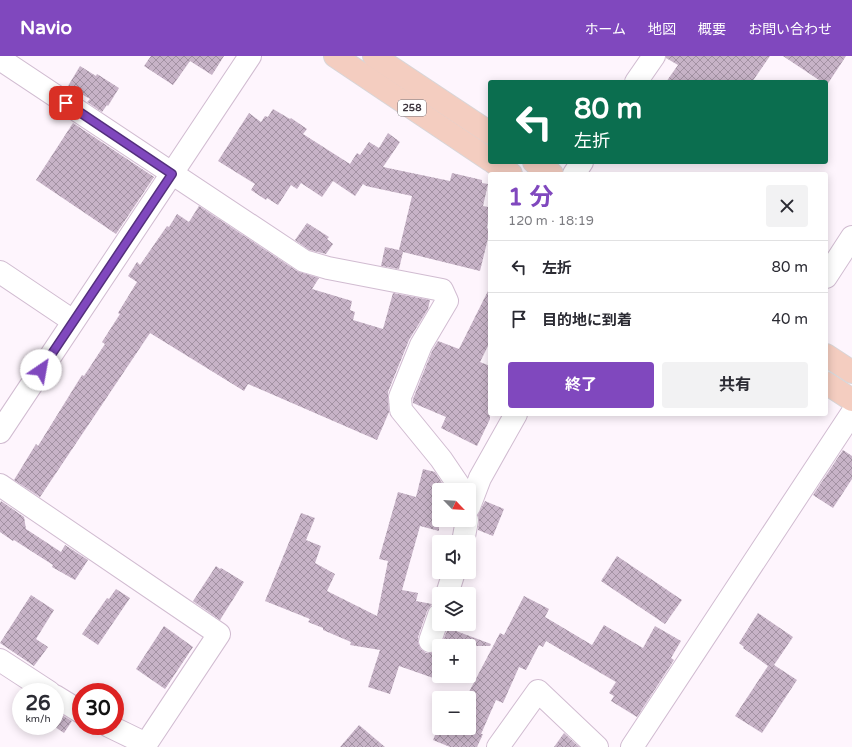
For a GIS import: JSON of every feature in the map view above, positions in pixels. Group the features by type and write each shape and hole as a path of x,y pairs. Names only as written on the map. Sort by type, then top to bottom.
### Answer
{"highway":[{"name":"258","path":"334,56 488,159"},
{"name":"258","path":"374,56 488,132"},
{"path":"496,164 507,172"},
{"path":"537,164 549,172"},
{"path":"828,356 852,372"},
{"path":"828,384 852,400"}],"street":[{"path":"0,432 250,56"},
{"path":"637,80 654,56"},
{"path":"0,60 304,261 328,268 442,290 447,301 421,345 400,397 401,410 441,459 455,483"},
{"path":"828,274 852,237"},
{"path":"0,272 73,321"},
{"path":"632,747 852,413"},
{"path":"476,486 515,416"},
{"path":"0,485 219,634 146,746 124,734"},
{"path":"430,640 433,631"},
{"path":"0,660 35,683"},
{"path":"498,747 538,691 597,747"}],"building":[{"path":"151,56 224,56 212,75 190,61 173,85 144,66"},
{"path":"666,56 770,56 753,80 667,80 678,65 666,58"},
{"path":"783,56 846,56 828,83 828,80 819,80"},
{"path":"80,66 96,76 97,74 119,88 108,106 107,105 102,112 87,102 90,99 68,86"},
{"path":"273,109 290,119 291,118 307,129 303,134 350,164 357,153 360,155 369,142 379,148 388,133 400,142 383,167 450,181 452,173 482,180 482,183 488,184 483,206 488,207 488,238 480,271 403,252 399,269 381,266 385,247 399,250 412,196 366,186 363,184 355,196 333,181 322,197 301,183 297,189 291,185 278,205 267,198 266,200 251,190 255,184 218,161 249,113 261,122 265,116 268,117"},
{"path":"73,123 154,177 116,234 36,180"},
{"path":"199,206 297,271 319,278 312,289 352,301 350,310 355,312 353,320 383,329 393,293 430,300 428,309 409,340 388,392 389,412 377,440 248,384 244,391 150,333 40,497 14,480 36,444 38,446 82,375 84,376 105,344 102,342 120,314 118,313 137,282 128,276 137,262 140,265 177,214 189,222"},
{"path":"307,223 329,237 327,239 333,244 326,254 309,250 295,240"},
{"path":"488,291 488,346 480,362 488,365 488,416 490,416 490,419 477,446 441,428 446,417 413,403 413,399 432,351 438,341 459,349"},
{"path":"843,450 852,456 852,479 833,508 813,495"},
{"path":"423,469 435,472 442,483 432,483 432,527 439,527 439,531 420,526 402,590 418,593 416,601 432,604 427,611 418,637 418,643 421,649 426,653 432,653 432,678 399,666 390,694 368,687 380,650 350,645 351,642 308,622 310,619 265,601 301,513 315,518 306,540 321,546 315,563 335,574 327,591 377,616 388,561 379,559 398,492 416,497"},
{"path":"1,501 24,517 26,529 61,552 65,545 88,560 75,580 52,567 53,565 0,532"},
{"path":"485,501 504,509 493,536 478,530 478,515"},
{"path":"617,556 682,600 665,624 601,581"},
{"path":"216,566 244,582 220,620 193,601"},
{"path":"116,589 130,598 98,645 82,634 107,598 109,599"},
{"path":"31,595 54,610 36,639 48,647 34,666 0,643"},
{"path":"524,596 549,609 545,617 592,645 604,625 643,648 655,626 681,641 671,658 674,660 637,717 611,701 614,696 609,693 616,682 546,641 543,647 539,645 526,670 519,667 503,703 496,700 477,747 450,747 433,740 435,735 476,735 476,691 470,691 474,683 476,683 476,679 500,633 504,635"},
{"path":"758,613 793,637 774,665 797,680 762,733 735,716 768,666 743,648 744,647 739,643"},
{"path":"164,626 193,647 165,689 136,669"},
{"path":"447,631 456,631 491,644 490,646 476,646 476,639 444,639"},
{"path":"64,716 72,721 64,733"},
{"path":"359,725 385,747 340,747"},
{"path":"564,733 579,747 554,747"}],"route":[{"path":"41,370 172,174 66,103"}]}
